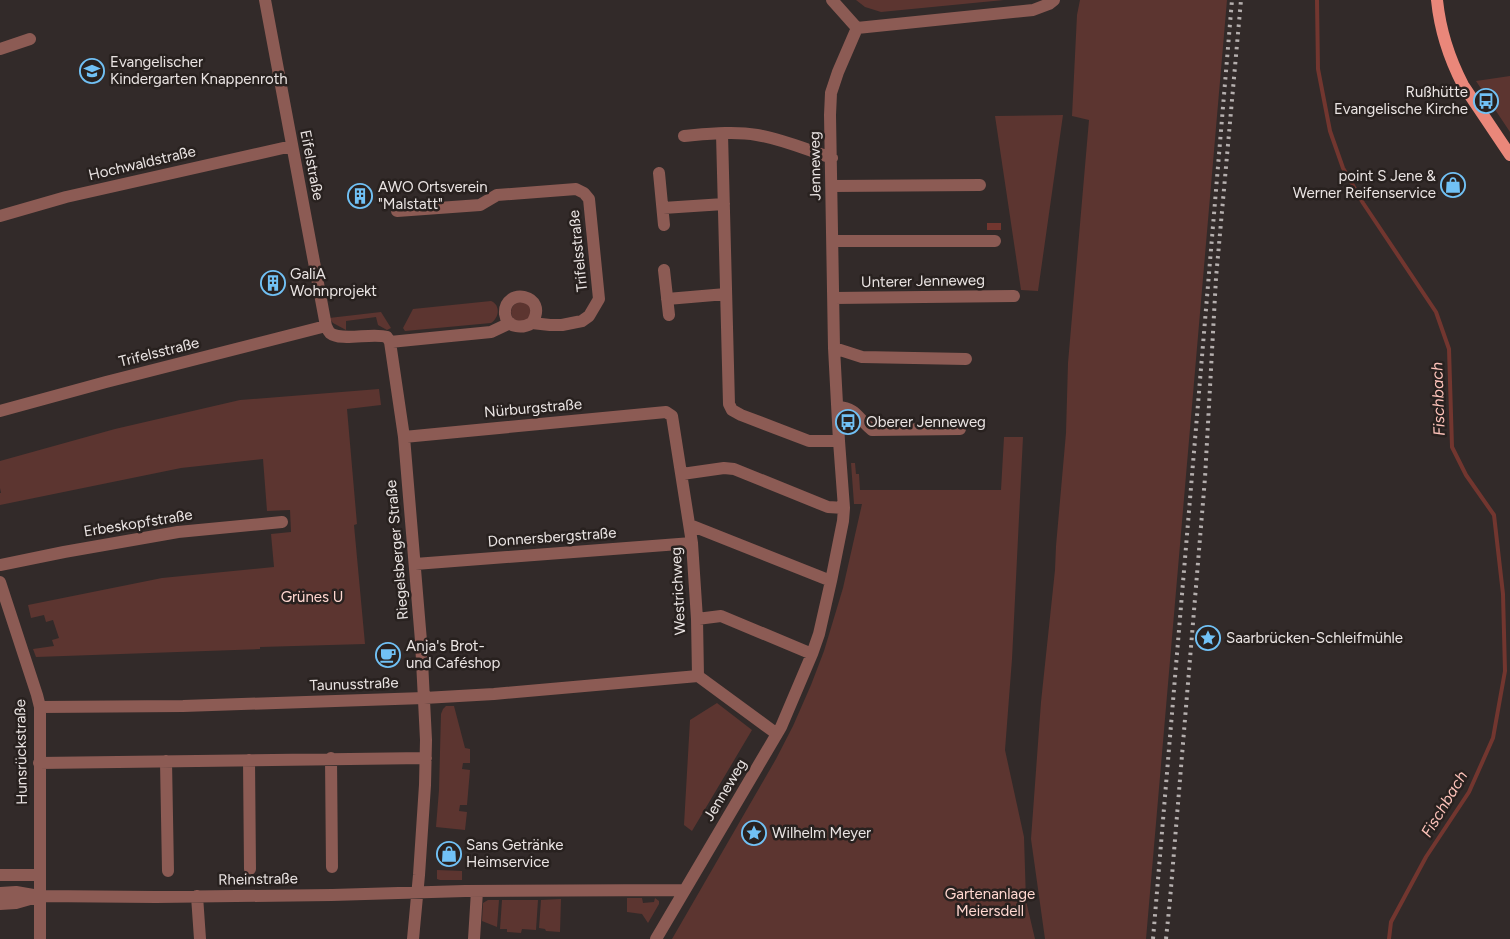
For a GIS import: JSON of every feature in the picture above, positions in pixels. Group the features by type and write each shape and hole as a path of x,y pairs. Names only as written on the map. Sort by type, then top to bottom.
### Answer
{"main road":[{"path":"1437,0 1442,32 1457,73 1510,155"}],"street":[{"name":"Eifelstraße","path":"265,0 328,330"},
{"path":"832,0 858,28 1033,10 1054,0"},
{"name":"Jenneweg","path":"656,939 784,721 819,634 831,581 844,522 844,508 834,348 831,93 838,72 858,28"},
{"path":"0,49 30,39"},
{"path":"684,136 743,133 764,136 832,158"},
{"path":"722,134 729,404 732,410 742,415 802,439 814,442 839,442"},
{"name":"Hochwaldstraße","path":"0,216 75,194 292,146"},
{"path":"659,173 664,225"},
{"path":"832,186 980,185"},
{"name":"Trifelsstraße","path":"390,342 491,332 510,323 521,327 532,323 550,325 582,321 589,316 599,299 589,199 584,192 576,189 497,195 480,205 397,211"},
{"path":"662,208 724,204"},
{"path":"833,241 995,241"},
{"path":"664,270 669,315"},
{"path":"667,299 726,294"},
{"path":"510,323 506,318 506,306 514,297 520,296 532,300 535,305 536,317 532,323"},
{"name":"Unterer Jenneweg","path":"834,298 1014,296"},
{"path":"328,330 340,336 380,334 387,337 390,342"},
{"name":"Trifelsstraße","path":"0,411 106,382 328,330"},
{"name":"Riegelsberger Straße","path":"390,342 404,437 424,698 426,758 413,939"},
{"path":"834,348 862,357 966,359"},
{"path":"838,407 848,407 872,430 960,430"},
{"name":"Nürburgstraße","path":"404,437 666,412"},
{"name":"Westrichweg","path":"666,412 672,416 690,525 697,619 698,676"},
{"path":"682,474 724,468 734,469 828,507 844,508"},
{"name":"Erbeskopfstraße","path":"0,565 178,532 282,522"},
{"path":"690,525 831,581"},
{"name":"Donnersbergstraße","path":"415,564 692,542"},
{"name":"Hunsrückstraße","path":"0,582 40,707 39,896"},
{"path":"697,619 721,616 812,654"},
{"path":"698,676 776,734"},
{"name":"Taunusstraße","path":"40,707 183,706 424,698 494,694 698,676"},
{"path":"330,758 332,867"},
{"path":"39,763 426,758"},
{"path":"249,760 250,869"},
{"path":"166,761 168,871"},
{"path":"0,875 39,875"},
{"name":"Rheinstraße","path":"0,893 16,892 39,896 197,896 477,891 684,890"},
{"path":"474,939 477,891"},
{"path":"39,896 40,939"},
{"name":"Rheinstraße","path":"0,904 16,903 39,896"},
{"path":"197,896 200,939"}],"green space":[{"path":"856,0 1004,0 881,12 865,7"},
{"path":"1080,0 1227,0 1146,939 1045,939 1031,839 1041,702 1055,570 1066,433 1068,363 1089,120 1072,116 1077,15"},
{"path":"1510,76 1510,132 1476,81"},
{"path":"1063,115 1038,291 1021,290 995,116"},
{"path":"491,301 498,308 498,312 496,318 491,323 405,331 403,328 413,309"},
{"path":"521,302 528,305 531,312 528,319 521,322 514,319 511,312 514,305"},
{"path":"381,312 391,328 387,330 378,325 376,317 346,321 346,330 333,323 329,318"},
{"name":"Grünes U","path":"379,389 381,405 347,409 357,524 354,525 365,644 36,657 33,649 54,646 52,640 59,638 53,620 46,622 44,615 31,618 28,605 162,578 274,567 271,534 291,532 290,510 267,511 263,459 181,468 0,505 0,461 115,429 240,400"},
{"name":"Gartenanlage Meiersdell","path":"1004,437 1023,437 1012,659 1005,750 1024,837 1026,901 1035,939 672,939 776,759 793,726 824,651 843,588 862,504 854,504 851,463 855,463 856,474 859,474 860,490 1001,490"},
{"path":"717,703 752,730 692,831 684,825 690,720"},
{"path":"446,706 454,706 465,748 470,749 470,763 463,763 462,769 470,770 467,805 460,805 459,811 467,812 465,830 436,827 441,714"},
{"path":"437,870 462,871 462,880 437,879"},
{"path":"627,898 642,898 643,903 654,902 655,898 659,901 648,923 642,914 627,912"},
{"path":"561,899 560,932 546,931 539,928 541,900"},
{"path":"488,900 499,900 497,927 482,921 483,903"},
{"path":"502,900 538,900 536,930 522,929 521,933 507,932 507,929 500,929"}],"shaded area":[{"path":"987,223 1001,223 1001,230 987,230"}],"waterway":[{"name":"Fischbach","path":"1317,0 1318,69 1330,131 1343,168 1363,203 1436,312 1449,349 1452,447 1466,475 1494,515 1503,594 1505,671 1493,738 1469,792 1426,857 1391,922 1389,939"}],"railway":[{"path":"1153,939 1232,0"},
{"path":"1166,939 1205,478 1216,278 1241,0"}],"place":[{"name":"Evangelischer Kindergarten Knappenroth","path":"92,71"},
{"name":"Rußhütte Evangelische Kirche","path":"1486,101"},
{"name":"point S Jene & Werner Reifenservice","path":"1453,185"},
{"name":"AWO Ortsverein \"Malstatt\"","path":"360,196"},
{"name":"GaliA Wohnprojekt","path":"273,283"},
{"name":"Oberer Jenneweg","path":"848,422"},
{"name":"Saarbrücken-Schleifmühle","path":"1208,638"},
{"name":"Anja's Brot- und Caféshop","path":"388,655"},
{"name":"Wilhelm Meyer","path":"754,833"},
{"name":"Sans Getränke Heimservice","path":"449,854"}]}
